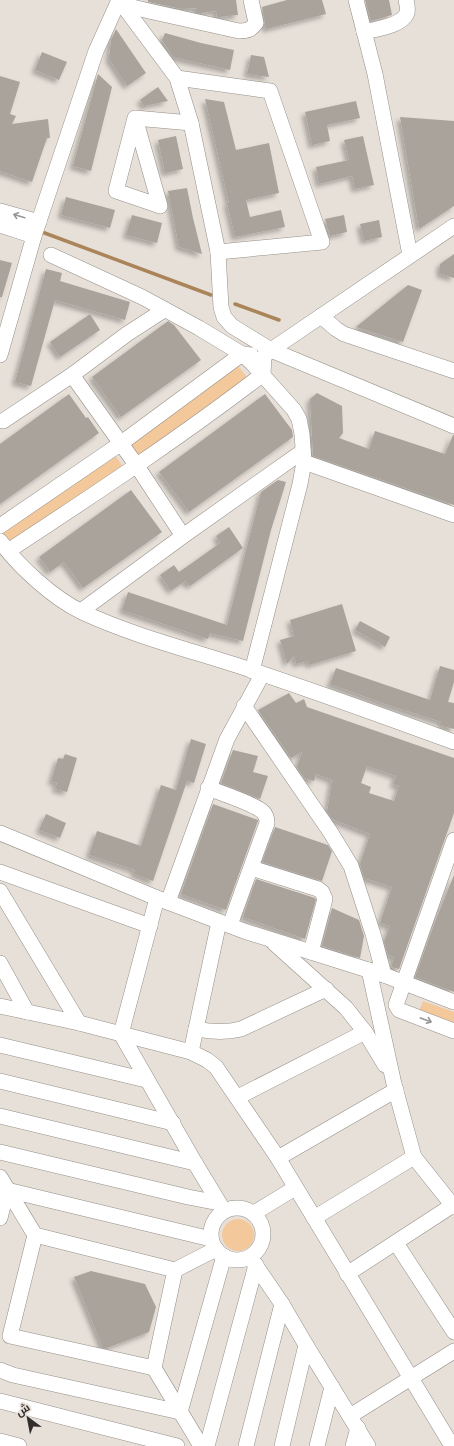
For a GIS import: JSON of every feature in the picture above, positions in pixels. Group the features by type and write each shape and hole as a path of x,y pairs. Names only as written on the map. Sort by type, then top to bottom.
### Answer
{"street":[{"path":"119,0 128,6 239,31 246,31 252,28 256,22 251,0"},
{"path":"119,0 177,78 191,123 218,252 220,302 224,317 232,326 267,353 454,426"},
{"path":"0,355 36,229 96,51 119,0"},
{"path":"356,0 375,74 410,255"},
{"path":"364,32 395,24 402,19 407,12 406,0"},
{"path":"177,78 270,91 322,242 218,252"},
{"path":"135,118 191,123"},
{"path":"135,118 141,140 160,206 116,191 135,118"},
{"path":"0,211 36,229"},
{"path":"0,226 36,229"},
{"path":"0,526 120,444 242,354 267,353 454,226"},
{"path":"51,255 142,297 199,328 242,354 263,374 294,410 299,419 302,434 304,456 300,484 257,673 244,706 227,740 163,900 150,926 122,1034 146,1080 222,1207"},
{"path":"3,421 72,375 127,334 164,310"},
{"path":"321,316 344,334 454,371"},
{"path":"267,353 263,374 230,399 137,466 4,546 33,577 61,599 81,612 160,642 257,673 454,742"},
{"path":"72,375 137,466 183,536"},
{"path":"304,456 454,515"},
{"path":"81,612 183,536 304,456"},
{"path":"244,706 351,866 371,927 384,975"},
{"path":"191,1052 225,924 251,868 267,823 265,814 258,808 208,788"},
{"path":"0,834 225,924 384,975 454,1002"},
{"path":"454,840 449,873 396,1005 399,1010 454,1031"},
{"path":"251,868 318,890 324,895 325,899 311,952"},
{"path":"0,872 150,926"},
{"path":"0,891 79,1024"},
{"path":"270,938 346,1008 365,1032 377,1051 395,1087"},
{"path":"0,963 27,1012"},
{"path":"347,1274 454,1205 414,1158 395,1087 369,970"},
{"path":"196,1029 213,1032 226,1032 241,1029 326,989"},
{"path":"0,1006 122,1034 191,1052 207,1060 216,1067 278,1158 452,1446"},
{"path":"238,1098 365,1032"},
{"path":"0,1045 146,1080"},
{"path":"0,1081 173,1123"},
{"path":"278,1158 395,1087"},
{"path":"0,1116 195,1163"},
{"path":"0,1152 188,1197 222,1207 240,1207 254,1213 262,1223 264,1236 253,1261 207,1446"},
{"path":"314,1218 414,1158"},
{"path":"4,1184 35,1235 176,1270 217,1248"},
{"path":"0,1218 4,1184"},
{"path":"4,1184 217,1248 237,1260 253,1261"},
{"path":"254,1213 296,1188"},
{"path":"180,1412 217,1248 211,1230 222,1207"},
{"path":"35,1235 5,1336 154,1368"},
{"path":"396,1243 454,1332"},
{"path":"253,1261 282,1304 368,1446"},
{"path":"176,1270 154,1368 200,1446"},
{"path":"246,1446 282,1304"},
{"path":"282,1446 306,1345"},
{"path":"353,1446 354,1422 411,1378 454,1351"},
{"path":"0,1370 180,1412"},
{"path":"317,1446 332,1387"},
{"path":"0,1401 177,1446"},
{"path":"0,1442 19,1446"}],"shaded area":[{"path":"236,363 249,380 141,464 126,442"},
{"path":"113,453 128,473 9,547 0,535 0,531"},
{"path":"423,1001 454,1012 454,1026 418,1013"},
{"path":"238,1219 247,1222 251,1226 254,1235 251,1244 247,1248 238,1251 229,1248 225,1244 222,1235 225,1226 229,1222"}],"building":[{"path":"148,0 236,0 238,15 217,17 216,11 197,13 197,8 182,9 148,2"},
{"path":"287,0 322,0 326,14 266,29 262,7"},
{"path":"365,0 389,0 392,15 371,21"},
{"path":"116,29 146,73 127,86 109,59 111,40"},
{"path":"165,33 234,50 230,70 173,57 162,40"},
{"path":"42,52 67,62 59,80 35,70"},
{"path":"251,55 264,57 269,77 247,74"},
{"path":"98,74 112,87 91,171 73,166"},
{"path":"0,76 20,82 10,114 16,116 12,124 48,119 50,138 47,138 32,182 0,171"},
{"path":"158,87 168,101 144,106 140,100"},
{"path":"205,99 224,102 236,150 269,143 279,193 246,200 250,217 281,210 285,227 235,237 227,203 229,203"},
{"path":"356,101 360,118 327,125 330,141 312,145 305,112"},
{"path":"400,117 454,121 454,206 419,229"},
{"path":"176,136 183,169 165,173 158,140"},
{"path":"363,136 374,185 355,189 352,176 319,184 316,167 349,160 344,140"},
{"path":"187,188 202,254 179,247 168,191"},
{"path":"66,197 115,210 110,228 61,215"},
{"path":"132,215 162,223 157,243 126,235"},
{"path":"344,215 347,232 330,236 325,219"},
{"path":"379,220 382,237 364,241 360,224"},
{"path":"454,254 454,278 440,274 440,264"},
{"path":"0,260 12,263 2,297 0,297"},
{"path":"46,269 62,273 60,281 130,302 125,320 55,300 31,386 15,382"},
{"path":"408,285 422,290 403,342 356,327"},
{"path":"90,314 100,330 60,357 50,342"},
{"path":"168,321 174,325 201,360 121,417 92,377"},
{"path":"317,393 342,406 343,433 339,438 369,449 375,431 445,454 454,435 454,505 313,456 310,399"},
{"path":"69,394 99,433 0,504 0,444"},
{"path":"265,394 292,430 293,437 189,512 159,472"},
{"path":"278,480 286,482 271,530 243,641 210,633 208,639 122,610 128,592 227,625 261,492"},
{"path":"131,490 162,532 83,588 64,562 50,572 39,557"},
{"path":"229,527 243,548 190,586 185,581 171,591 160,575 174,565 179,572 192,563 220,543 216,536"},
{"path":"342,604 356,651 309,665 308,661 296,664 294,656 287,664 280,640 294,636 290,620"},
{"path":"360,621 390,637 385,647 355,630"},
{"path":"440,666 454,670 454,682 448,702 454,703 454,729 442,726 442,722 391,706 330,684 336,668 430,700"},
{"path":"289,693 296,703 304,699 307,707 454,758 454,813 399,969 391,967 394,957 388,955 384,942 390,926 380,923 392,887 364,878 360,864 370,834 332,819 327,812 332,780 316,774 314,781 304,778 297,767 302,752 291,758 258,710","holes":["367,766 396,776 393,784 399,786 394,801 369,793 371,787 361,783"]},
{"path":"191,739 206,744 194,783 187,781 153,881 134,874 135,870 89,855 97,831 141,846 161,785 176,790"},
{"path":"233,750 258,756 253,772 268,776 260,799 221,783"},
{"path":"65,754 77,758 67,792 55,789 57,783 51,781 58,758 63,759"},
{"path":"213,804 258,820 226,910 181,894"},
{"path":"46,814 66,823 60,838 39,830"},
{"path":"275,827 328,845 332,851 322,881 262,862"},
{"path":"454,875 454,992 415,977"},
{"path":"256,879 315,898 316,900 305,939 243,917"},
{"path":"332,908 359,920 364,936 360,958 322,946"},
{"path":"91,1271 145,1284 156,1307 149,1332 107,1348 103,1348 74,1277"}],"waterway":[{"path":"42,232 211,295"},
{"path":"235,304 279,320"}]}
